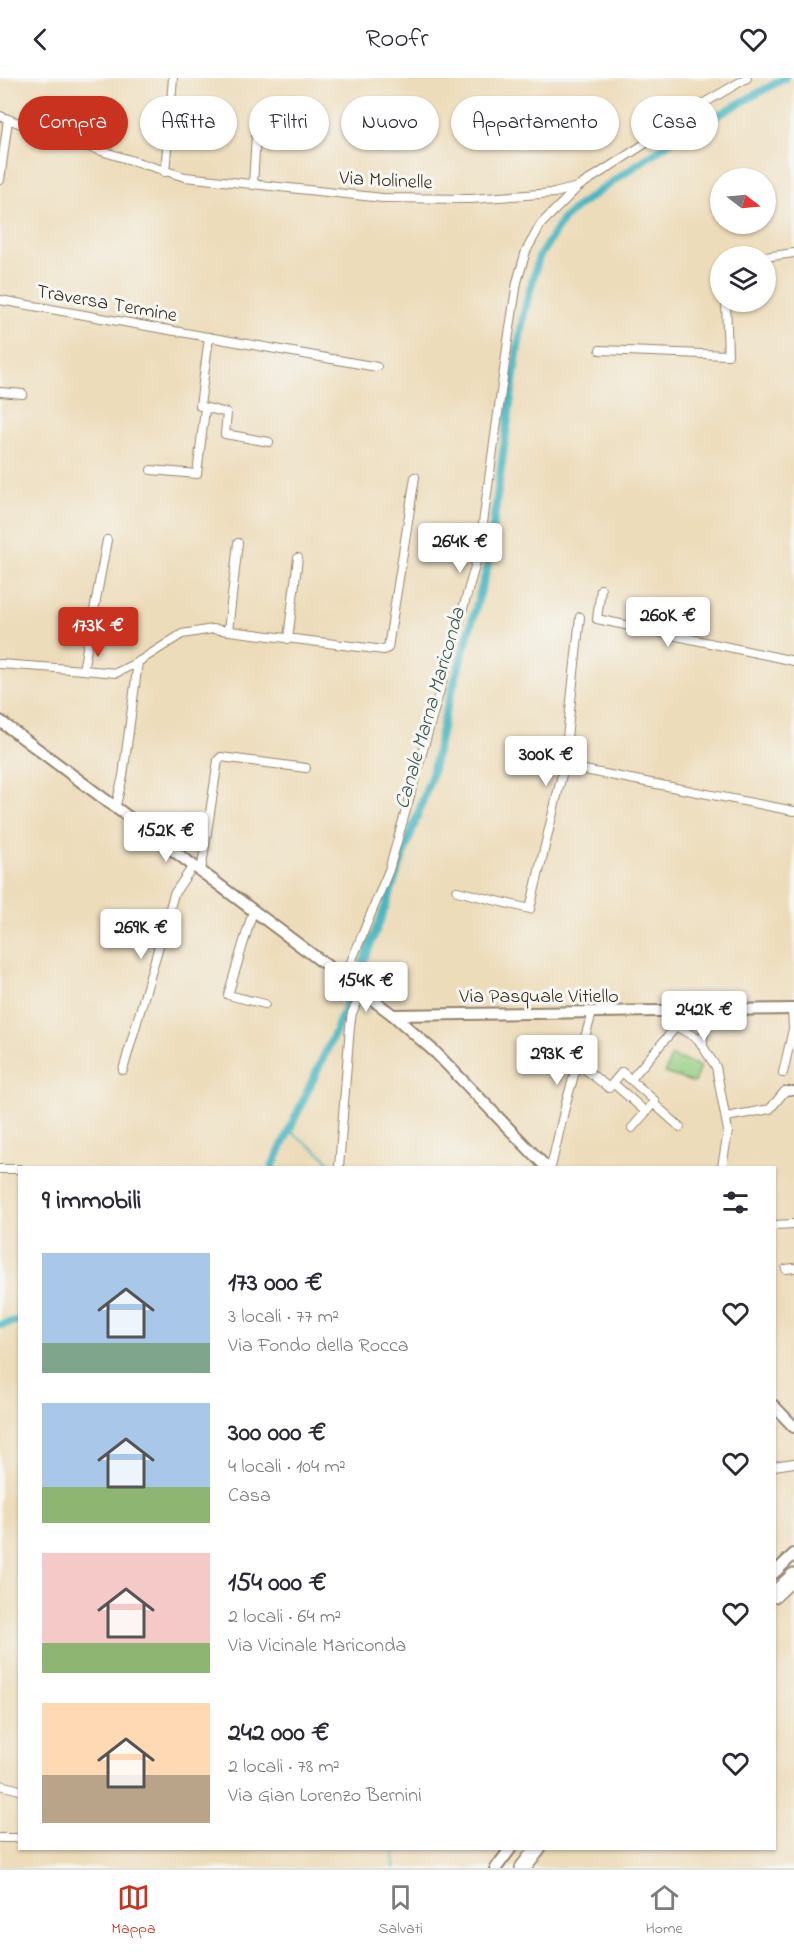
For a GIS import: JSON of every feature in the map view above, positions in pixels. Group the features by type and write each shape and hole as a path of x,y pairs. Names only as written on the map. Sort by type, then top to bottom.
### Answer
{"highway":[{"path":"776,1593 794,1576"},
{"path":"776,1605 794,1588"},
{"path":"511,1868 524,1850"},
{"path":"523,1868 536,1850"}],"street":[{"path":"165,172 173,78"},
{"name":"Via Molinelle","path":"4,117 165,172 253,185 383,198 471,199 554,193 578,187 704,103 747,78"},
{"path":"0,180 4,117"},
{"path":"253,185 255,150"},
{"path":"339,1166 353,986 389,870 479,552 517,282 526,251 541,225 578,187"},
{"path":"776,255 794,253"},
{"name":"Traversa Termine","path":"0,300 377,367"},
{"path":"600,350 728,355 726,312"},
{"path":"209,337 200,406 228,413 225,435 269,442"},
{"path":"0,392 23,394"},
{"path":"151,470 197,474 205,409"},
{"path":"0,664 116,673 182,634 213,629 384,650 388,648 415,477"},
{"path":"83,670 107,540"},
{"path":"228,631 238,543"},
{"path":"288,639 298,558"},
{"path":"601,590 597,620 794,661"},
{"path":"457,891 530,909 564,766 580,618"},
{"path":"115,808 123,776 138,662"},
{"path":"0,721 393,1015 436,1053 545,1166"},
{"path":"123,1070 174,894 197,869 218,759 221,757 306,768"},
{"path":"564,766 794,811"},
{"path":"253,911 228,995 265,1004"},
{"path":"783,1073 793,1029 793,1009"},
{"name":"Via Pasquale Vitiello","path":"393,1015 793,1009"},
{"path":"703,1044 705,1011"},
{"path":"672,1012 676,1027 703,1044 718,1072 728,1131 722,1166"},
{"path":"551,1166 566,1102 592,1013"},
{"path":"688,1033 698,1031 704,1023"},
{"path":"631,1079 676,1027"},
{"path":"586,1070 609,1088 622,1072 656,1101 632,1128"},
{"path":"613,1083 646,1112"},
{"path":"726,1117 770,1108 785,1091 794,1091"},
{"path":"653,1104 681,1127"},
{"path":"0,1169 18,1169"},
{"path":"776,1225 794,1224"},
{"path":"776,1408 794,1427"},
{"path":"776,1466 794,1463"},
{"path":"776,1571 794,1554"},
{"path":"0,1785 18,1790"},
{"path":"0,1838 18,1838"},
{"path":"496,1868 510,1850"}],"green space":[{"path":"700,1018 695,1029 687,1030 680,1025 683,1019"},
{"path":"671,1056 700,1066 694,1083 665,1073"}],"waterway":[{"name":"Canale Marna Mariconda","path":"272,1166 336,1030 383,913 432,774 445,715 487,569 518,347 525,308 539,257 563,219 579,205 670,142 785,78"},
{"path":"290,1131 325,1157 331,1166"},
{"name":"Canale Marna Mariconda","path":"0,1325 18,1320"},
{"path":"394,1868 395,1850"}]}
